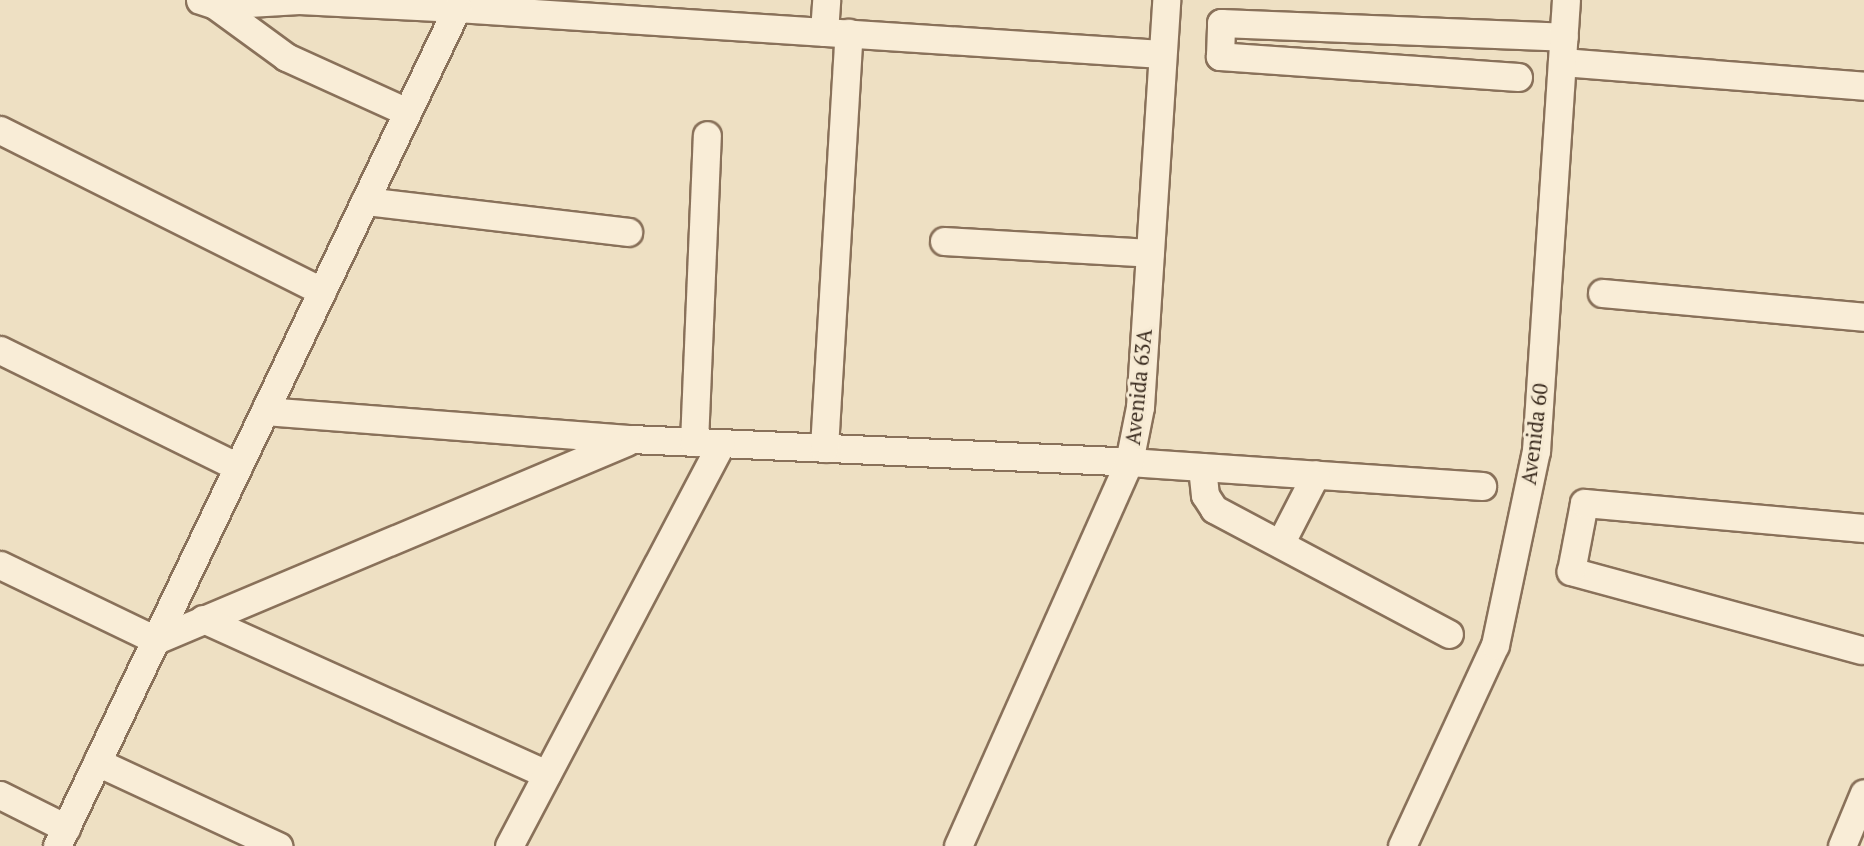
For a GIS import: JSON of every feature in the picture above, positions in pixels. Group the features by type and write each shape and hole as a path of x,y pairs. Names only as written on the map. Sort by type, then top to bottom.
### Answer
{"street":[{"path":"207,2 299,0 457,8 519,6 674,11 836,33 1162,54"},
{"path":"824,448 836,33 826,0"},
{"name":"Avenida 63A","path":"958,846 1129,462 1140,407 1166,0"},
{"name":"Avenida 60","path":"1402,846 1495,645 1536,451 1566,0"},
{"path":"207,2 286,57 407,112"},
{"path":"0,795 62,837 457,8"},
{"path":"1518,77 1220,56 1221,23 1563,50 1864,86"},
{"path":"0,130 322,291"},
{"path":"694,442 707,135"},
{"path":"365,201 628,232"},
{"path":"944,241 1150,253"},
{"path":"1602,293 1864,317"},
{"path":"0,350 238,467"},
{"path":"265,411 631,439 1129,462 1482,486"},
{"path":"0,565 156,639 631,439"},
{"path":"509,846 721,444"},
{"path":"1202,467 1206,495 1214,508 1449,634"},
{"path":"1281,542 1316,474"},
{"path":"1861,650 1571,571 1584,503 1864,528"},
{"path":"203,619 547,774"},
{"path":"97,762 278,846"},
{"path":"1842,846 1864,793"}]}
